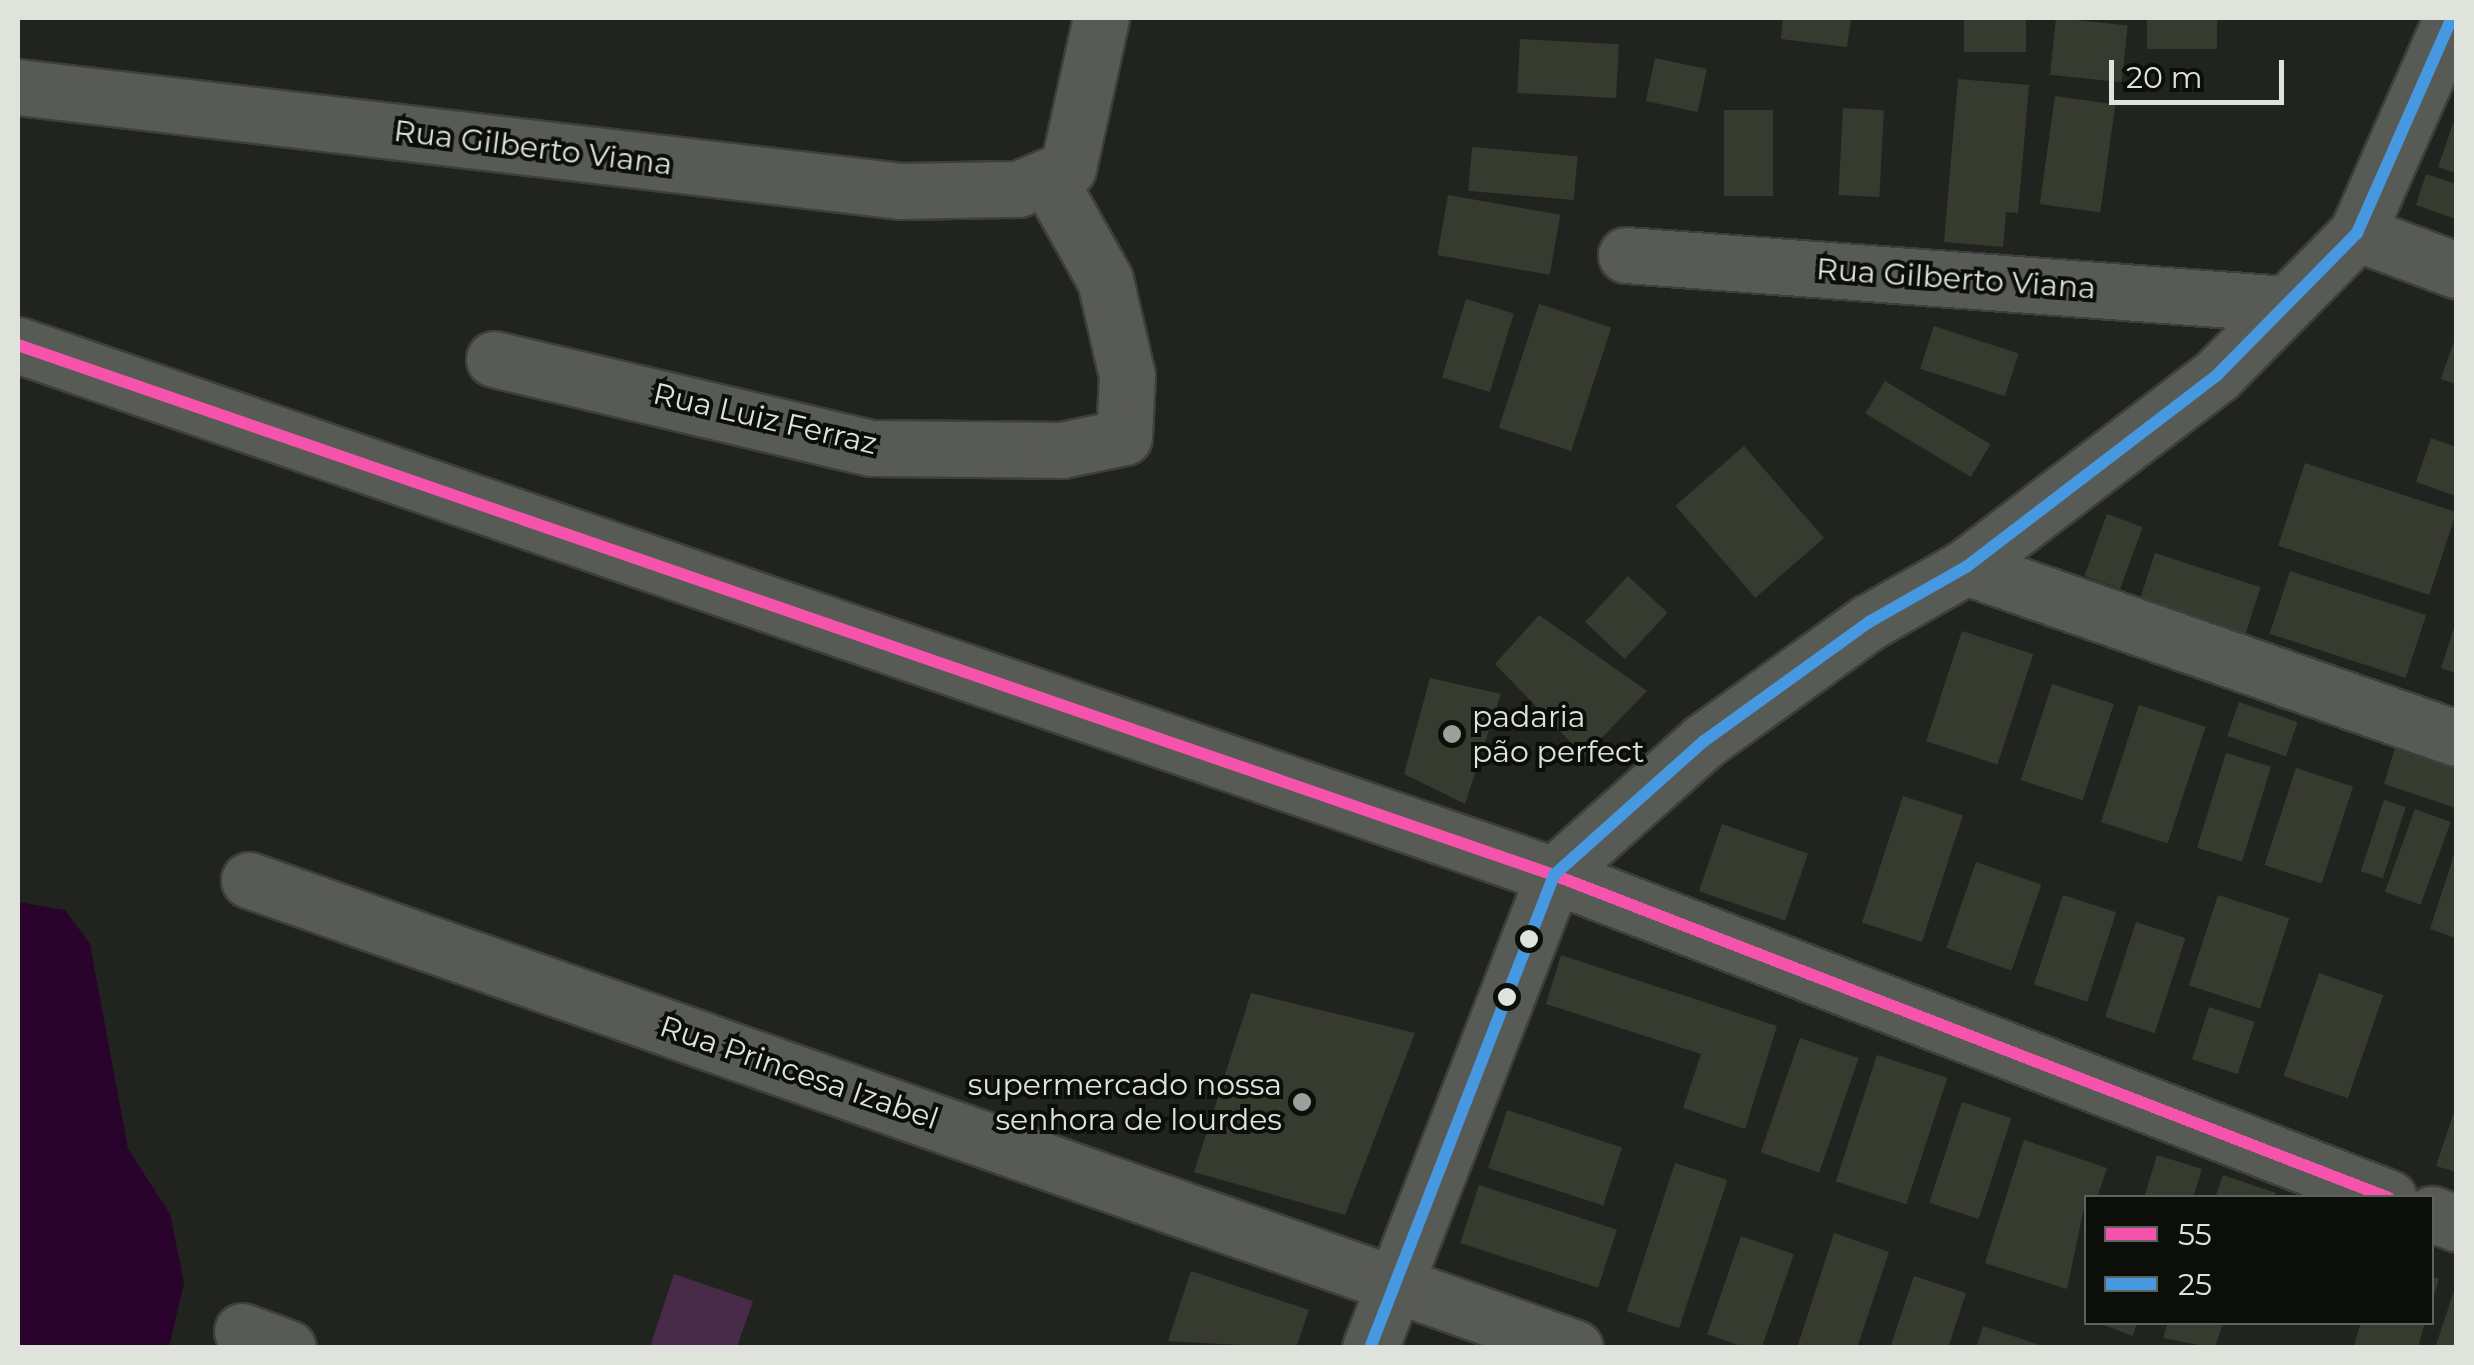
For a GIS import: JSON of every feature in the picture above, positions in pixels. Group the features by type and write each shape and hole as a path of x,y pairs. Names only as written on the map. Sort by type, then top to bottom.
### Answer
{"street":[{"path":"1050,182 1077,144 1101,18"},
{"path":"1370,1348 1554,875 1704,741 1869,622 1966,567 2217,375 2357,233 2452,18"},
{"name":"Rua Gilberto Viana","path":"18,87 900,191 1050,182"},
{"name":"Rua Luiz Ferraz","path":"494,359 871,448 1062,450 1124,437 1127,376 1105,280 1050,182"},
{"path":"2357,233 2456,270"},
{"name":"Rua Gilberto Viana","path":"1626,255 2286,304"},
{"path":"18,345 1554,875 2381,1195"},
{"path":"1966,567 2456,738"},
{"name":"Rua Princesa Izabel","path":"250,880 1394,1281 1574,1348"}],"shaded area":[{"path":"18,902 65,910 90,944 128,1149 170,1214 184,1283 169,1347 18,1347"},
{"path":"674,1274 753,1301 737,1347 650,1347"}],"building":[{"path":"1783,18 1851,18 1847,47 1781,39"},
{"path":"1964,18 2026,18 2026,52 1964,52"},
{"path":"2056,18 2128,26 2122,82 2050,75"},
{"path":"2147,18 2217,18 2217,49 2147,49"},
{"path":"1520,39 1619,44 1616,98 1517,93"},
{"path":"1655,58 1707,69 1698,112 1646,101"},
{"path":"1958,79 2029,85 2018,213 2006,212 2003,247 1944,242"},
{"path":"2055,96 2115,104 2100,212 2040,204"},
{"path":"1843,108 1884,110 1879,197 1838,195"},
{"path":"1724,110 1773,110 1773,196 1724,196"},
{"path":"2456,115 2456,173 2438,167"},
{"path":"1472,147 1578,156 1574,200 1468,191"},
{"path":"2426,174 2456,184 2456,219 2416,205"},
{"path":"1448,195 1560,215 1550,275 1437,255"},
{"path":"1466,299 1514,314 1490,392 1442,377"},
{"path":"1539,304 1611,327 1571,451 1499,428"},
{"path":"1934,326 2019,354 2005,396 1920,369"},
{"path":"2456,335 2456,384 2441,379"},
{"path":"1885,381 1990,444 1971,477 1865,414"},
{"path":"2431,438 2456,447 2456,496 2416,482"},
{"path":"1744,446 1824,538 1755,598 1675,506"},
{"path":"2305,463 2456,512 2429,595 2278,546"},
{"path":"2107,514 2143,527 2120,589 2084,576"},
{"path":"2155,553 2261,587 2245,634 2140,600"},
{"path":"2290,571 2426,615 2406,678 2270,634"},
{"path":"1628,576 1667,613 1625,659 1585,622"},
{"path":"1539,615 1647,691 1584,756 1495,664"},
{"path":"2456,622 2456,673 2441,668"},
{"path":"1962,631 2033,654 1997,764 1926,741"},
{"name":"padaria pão perfect","path":"1430,678 1501,694 1465,804 1404,774"},
{"path":"2052,684 2114,704 2083,800 2021,780"},
{"path":"2239,702 2298,722 2286,756 2227,736"},
{"path":"2139,705 2206,727 2168,844 2101,822"},
{"path":"2395,748 2456,768 2456,808 2384,784"},
{"path":"2226,753 2271,767 2242,861 2197,848"},
{"path":"2296,768 2353,787 2322,884 2264,865"},
{"path":"1903,796 1963,815 1922,942 1862,922"},
{"path":"2384,800 2406,807 2383,878 2361,871"},
{"path":"2415,809 2451,822 2421,905 2385,892"},
{"path":"1722,824 1808,854 1785,921 1699,891"},
{"path":"2456,849 2456,938 2430,929"},
{"path":"1976,862 2041,884 2012,971 1946,948"},
{"path":"2063,895 2116,912 2087,1002 2034,984"},
{"path":"2218,895 2289,918 2260,1009 2189,985"},
{"path":"2136,922 2185,938 2155,1033 2105,1017"},
{"path":"1561,955 1777,1026 1745,1129 1683,1108 1701,1054 1546,1004"},
{"path":"2319,973 2383,995 2348,1098 2284,1076"},
{"name":"supermercado nossa senhora de lourdes","path":"1251,993 1415,1033 1345,1215 1194,1172"},
{"path":"2209,1007 2255,1022 2238,1074 2192,1059"},
{"path":"1800,1038 1859,1058 1819,1173 1761,1152"},
{"path":"1877,1055 1947,1078 1906,1204 1836,1181"},
{"path":"1962,1102 2011,1118 1979,1219 1929,1203"},
{"path":"2456,1106 2456,1172 2436,1166"},
{"path":"1507,1110 1622,1147 1603,1205 1488,1168"},
{"path":"2024,1140 2107,1168 2098,1195 2084,1195 2067,1289 1985,1263"},
{"path":"2157,1155 2202,1169 2194,1195 2145,1195"},
{"path":"1675,1163 1727,1180 1679,1328 1627,1311"},
{"path":"2223,1175 2276,1193 2276,1195 2216,1195"},
{"path":"1479,1185 1617,1230 1598,1288 1460,1243"},
{"path":"1834,1233 1889,1252 1857,1348 1797,1348"},
{"path":"1741,1236 1794,1254 1762,1348 1747,1348 1707,1334"},
{"path":"1191,1271 1309,1310 1296,1348 1168,1341"},
{"path":"1914,1276 1966,1293 1948,1348 1890,1348"},
{"path":"2456,1285 2456,1348 2435,1348"},
{"path":"2104,1325 2136,1325 2133,1336"},
{"path":"2167,1325 2222,1325 2215,1348 2163,1338"},
{"path":"2360,1325 2424,1325 2418,1348 2354,1345"},
{"path":"1983,1326 2046,1347 1976,1348"}],"transit line":[{"name":"25","path":"1370,1348 1554,875 1704,741 1869,622 1966,567 2217,375 2357,233 2452,18"},
{"name":"55","path":"18,345 1554,875 2381,1195"}],"place":[{"name":"padaria pão perfect","path":"1452,734"},
{"name":"supermercado nossa senhora de lourdes","path":"1302,1102"}]}
